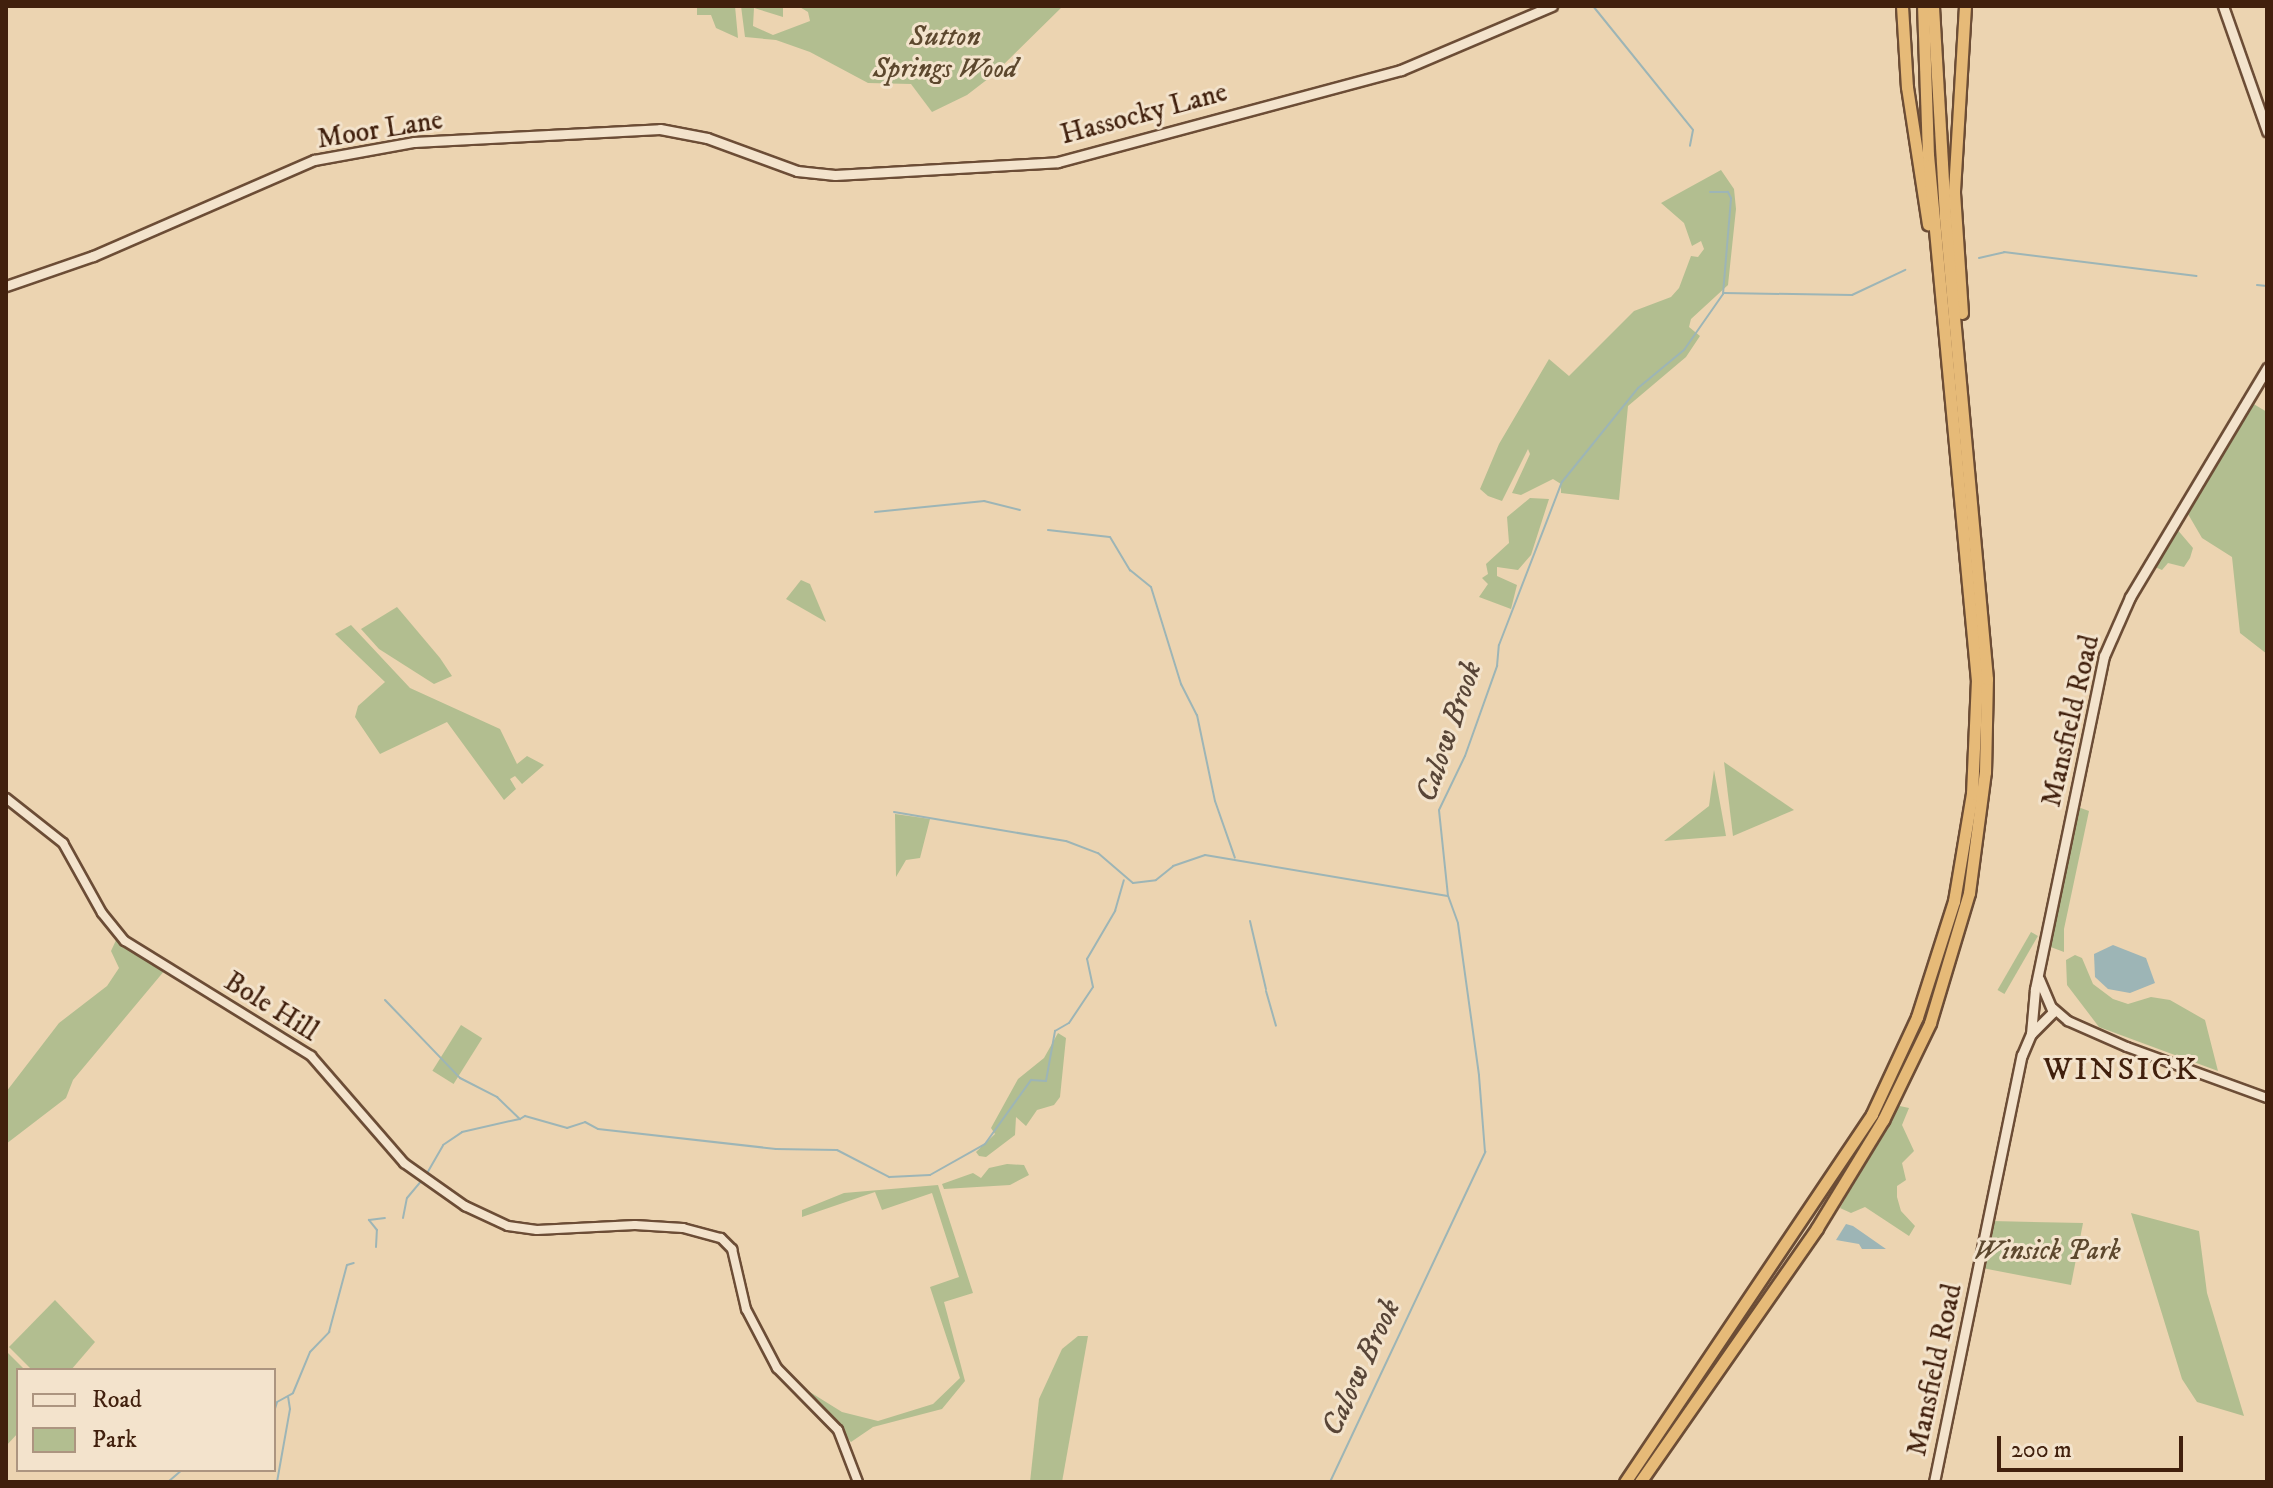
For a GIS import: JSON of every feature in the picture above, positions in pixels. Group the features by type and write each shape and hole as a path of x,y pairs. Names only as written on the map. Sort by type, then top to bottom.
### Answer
{"highway":[{"path":"1902,6 1913,136 1943,308"},
{"path":"1625,1482 1872,1114 1917,1017 1954,901 1972,794 1977,681 1928,155 1923,6"},
{"path":"1640,1482 1817,1228 1883,1120 1930,1023 1969,893 1986,757 1983,606 1938,126 1933,6"},
{"path":"1961,373 1964,349 1954,191 1965,6"}],"main road":[{"name":"Hassocky Lane","path":"688,134 763,160 835,175 1058,162 1401,70 1552,6"},
{"path":"2223,6 2267,131"},
{"name":"Moor Lane","path":"6,286 93,256 314,160 414,142 660,129 688,134"},
{"name":"Mansfield Road","path":"1934,1482 2022,1055 2031,1034 2033,1010 2104,656 2130,597 2267,368"},
{"path":"2033,1010 2047,1020 2051,1005 2039,979"},
{"path":"2033,1010 2051,1005"},
{"name":"Mansfield Road","path":"2031,1034 2047,1020"}],"street":[{"name":"Bole Hill","path":"6,798 63,843 102,913 125,941 311,1056 373,1132 425,1177 465,1206 508,1226 567,1230 683,1228 709,1232 732,1249 746,1309 777,1368 838,1430 858,1482"},
{"path":"2051,1005 2068,1021"},
{"path":"2047,1020 2068,1021 2267,1098"}],"green space":[{"path":"697,6 735,6 738,38 716,28 711,15 697,15"},
{"name":"Sutton Springs Wood","path":"741,6 783,6 783,17 754,8 753,26 773,35 810,21 808,12 798,6 1063,6 993,75 967,95 932,112 911,84 868,83 810,52 776,40 745,37"},
{"path":"1721,170 1734,189 1736,209 1728,285 1691,319 1689,327 1700,336 1686,357 1628,406 1619,500 1561,493 1561,484 1553,479 1521,495 1512,493 1530,454 1528,449 1502,501 1488,496 1480,489 1499,444 1549,359 1569,376 1634,311 1671,297 1679,288 1691,256 1698,257 1704,249 1701,241 1692,246 1684,223 1661,203"},
{"path":"2252,403 2267,412 2267,654 2240,633 2232,557 2202,538 2188,514"},
{"path":"1530,498 1549,499 1531,555 1518,570 1497,567 1497,576 1517,585 1511,609 1479,597 1488,584 1482,578 1488,574 1486,564 1509,543 1507,517"},
{"path":"2176,528 2193,548 2190,558 2184,567 2168,563 2162,570 2155,567"},
{"path":"801,580 810,584 826,622 786,599"},
{"path":"397,607 452,676 434,684 379,649 361,629"},
{"path":"351,625 410,688 500,729 517,764 527,756 544,765 522,784 515,776 510,779 516,789 504,800 447,722 380,754 355,717 358,706 385,682 335,634"},
{"path":"1724,762 1794,810 1733,836"},
{"path":"1714,770 1726,836 1664,841 1709,806"},
{"path":"2078,807 2089,811 2064,929 2064,952 2048,946"},
{"path":"895,814 930,819 920,858 906,860 896,877"},
{"path":"2031,932 2038,936 2004,994 1998,990"},
{"path":"117,938 165,970 73,1080 66,1098 6,1144 6,1092 59,1023 107,986 119,968 111,951"},
{"path":"2075,955 2082,958 2093,984 2113,999 2128,1004 2151,997 2170,1000 2205,1020 2218,1071 2099,1027 2067,985 2066,960"},
{"path":"461,1025 482,1038 454,1084 432,1071"},
{"path":"1058,1033 1066,1038 1060,1097 1054,1105 1037,1110 1026,1126 1016,1117 1015,1135 986,1157 979,1156 976,1152 995,1134 991,1128 1018,1079 1044,1058"},
{"path":"1895,1105 1909,1108 1902,1125 1914,1151 1902,1163 1906,1180 1897,1186 1901,1211 1915,1226 1909,1236 1865,1207 1851,1213 1840,1208"},
{"path":"1007,1164 1024,1165 1029,1175 1010,1185 944,1189 942,1184 973,1173 981,1178 989,1168"},
{"path":"938,1185 973,1293 944,1302 965,1381 942,1409 873,1427 851,1442 797,1384 842,1412 878,1421 933,1404 960,1378 930,1287 959,1277 932,1193 882,1210 875,1192 802,1217 802,1210 844,1193"},
{"path":"2131,1213 2199,1231 2207,1293 2244,1416 2197,1402 2182,1379"},
{"name":"Winsick Park","path":"1992,1221 2083,1223 2071,1285 1982,1268"},
{"path":"55,1300 95,1342 73,1368 30,1368 9,1347"},
{"path":"1078,1336 1088,1336 1062,1482 1030,1482 1039,1399 1062,1349"},
{"path":"6,1351 23,1368 16,1368 16,1435 6,1446"}],"water":[{"path":"2113,945 2146,958 2155,983 2130,993 2108,989 2095,977 2094,954"},
{"path":"1846,1224 1886,1249 1862,1249 1859,1244 1836,1240"}],"waterway":[{"name":"Calow Brook","path":"1593,6 1693,130 1690,146"},
{"name":"Calow Brook","path":"1330,1482 1485,1152 1479,1075 1458,923 1448,896 1439,810 1465,756 1497,666 1499,645 1562,482 1638,388 1684,350 1723,294 1731,198 1728,192 1710,192"},
{"path":"1979,258 2004,252 2197,276"},
{"path":"1724,293 1852,295 1905,270"},
{"path":"2257,285 2267,286"},
{"path":"875,512 984,501 1020,510"},
{"path":"1048,530 1110,537 1130,570 1151,587 1181,684 1197,715 1215,801 1235,858"},
{"path":"894,812 1066,841 1098,853 1133,883 1156,880 1173,866 1205,855 1448,896"},
{"path":"385,1000 460,1078 497,1097 520,1119 525,1116 567,1128 585,1122 598,1129 776,1149 837,1150 889,1177 930,1175 985,1144 1031,1080 1046,1081 1055,1031 1069,1023 1093,987 1087,959 1115,911 1124,880"},
{"path":"1250,921 1266,989"},
{"path":"1266,991 1276,1026"},
{"path":"426,1175 443,1145 462,1132 519,1119"},
{"path":"403,1218 407,1198 422,1180"},
{"path":"376,1247 377,1230 369,1220 385,1218"},
{"path":"276,1405 293,1393 310,1352 329,1332 347,1265 354,1263"},
{"path":"277,1482 290,1409 288,1397"},
{"path":"168,1482 180,1472"}],"district":[{"name":"WINSICK","path":"2121,1070"}]}
